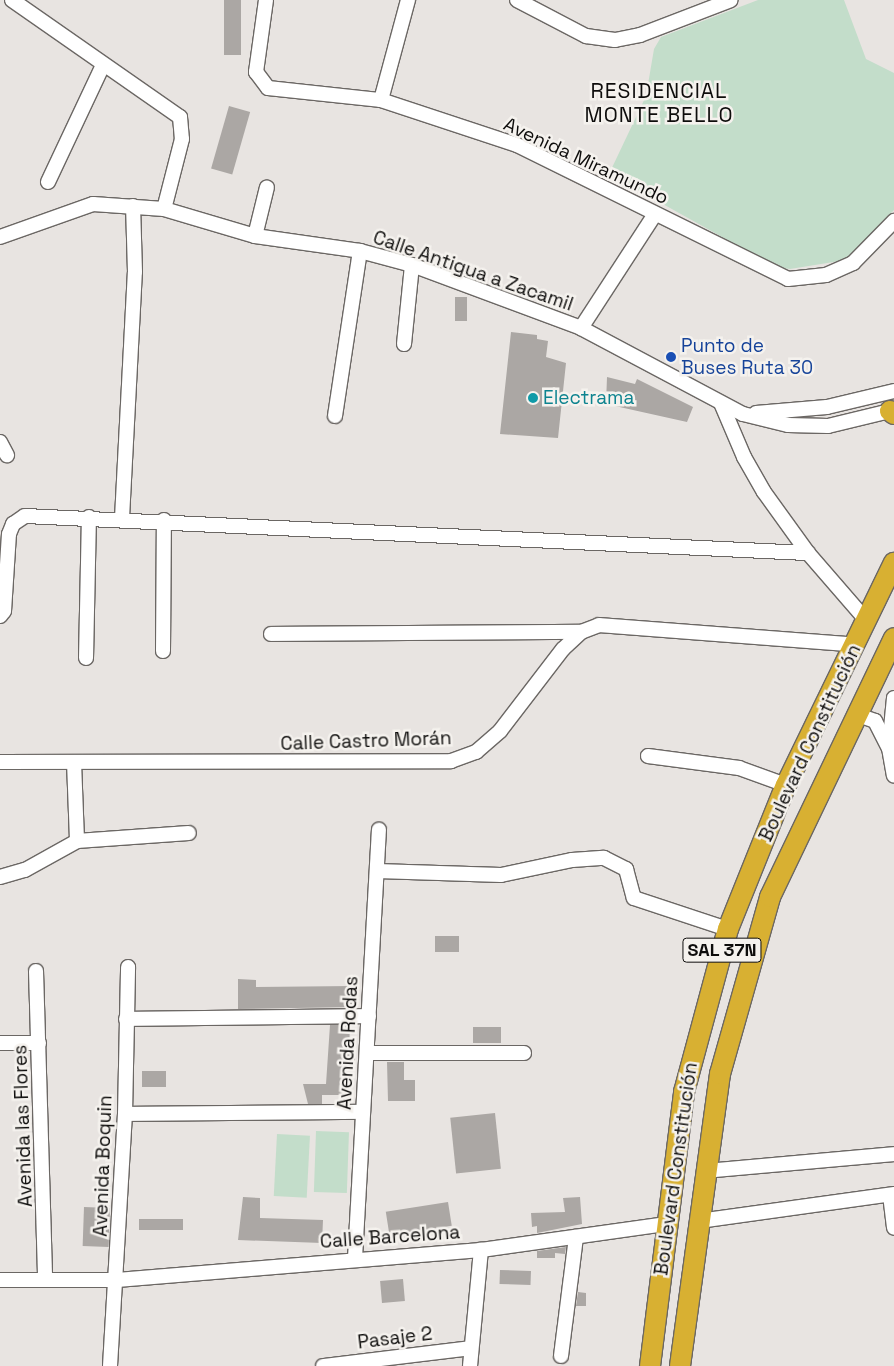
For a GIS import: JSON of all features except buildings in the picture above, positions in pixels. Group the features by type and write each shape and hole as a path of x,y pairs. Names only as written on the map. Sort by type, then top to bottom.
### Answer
{"highway":[{"name":"Boulevard Constitución","path":"650,1366 665,1224 684,1092 728,929 786,785 856,645 894,563"},
{"name":"Boulevard Constitución","path":"680,1366 705,1171 720,1074 770,897 855,714 894,638"}],"street":[{"path":"12,0 180,117 182,139 164,209"},
{"name":"Avenida Miramundo","path":"266,0 256,72 264,84 381,100 516,145 788,278 826,275 853,263 894,221"},
{"path":"381,100 408,0"},
{"path":"517,0 586,36 615,40 640,35 731,0"},
{"path":"48,182 103,65"},
{"path":"255,236 267,187"},
{"name":"Calle Antigua a Zacamil","path":"0,237 93,204 164,209 255,236 360,251 412,265 582,328 742,414 788,425 828,426 893,411"},
{"path":"122,518 135,272 133,206"},
{"path":"582,328 655,214"},
{"path":"335,416 360,251"},
{"path":"404,344 412,265"},
{"path":"742,414 827,407 894,391"},
{"path":"721,403 744,457 808,553 866,620"},
{"path":"0,616 4,611 13,524 25,516 122,518 808,553"},
{"path":"86,658 89,517"},
{"path":"163,652 164,520"},
{"name":"Calle Castro Morán","path":"0,762 451,761 476,752 500,731 563,649 580,632 599,625 856,645"},
{"path":"271,634 580,632"},
{"path":"894,698 889,748 894,776"},
{"path":"855,714 875,721 889,748"},
{"path":"648,756 739,768 786,785"},
{"path":"74,762 77,841"},
{"name":"Avenida Rodas","path":"356,1258 379,830"},
{"path":"0,877 25,870 77,841 189,833"},
{"path":"376,871 502,875 572,860 604,858 626,869 634,898 728,929"},
{"name":"Avenida Boquin","path":"110,1366 117,1280 125,1114 128,966"},
{"name":"Avenida las Flores","path":"36,971 45,1280"},
{"path":"126,1019 369,1016"},
{"path":"0,1043 39,1043"},
{"path":"367,1053 524,1053"},
{"path":"125,1114 363,1112"},
{"path":"705,1171 894,1154"},
{"path":"699,1221 892,1194 894,1228"},
{"name":"Calle Barcelona","path":"0,1280 117,1280 356,1258 481,1250 665,1224"},
{"path":"561,1356 576,1237"},
{"path":"470,1366 481,1250"},
{"name":"Pasaje 2","path":"322,1366 471,1348"}],"green space":[{"path":"758,0 844,0 866,59 894,73 894,210 846,260 790,269 776,267 609,174 646,96 654,49 661,37"},
{"path":"316,1131 349,1132 347,1193 314,1192"},
{"path":"277,1134 310,1136 307,1198 274,1196"}],"place":[{"name":"Punto de Buses Ruta 30","path":"671,357"},
{"name":"Electrama","path":"533,398"}],"district":[{"name":"RESIDENCIAL MONTE BELLO","path":"659,103"}]}
